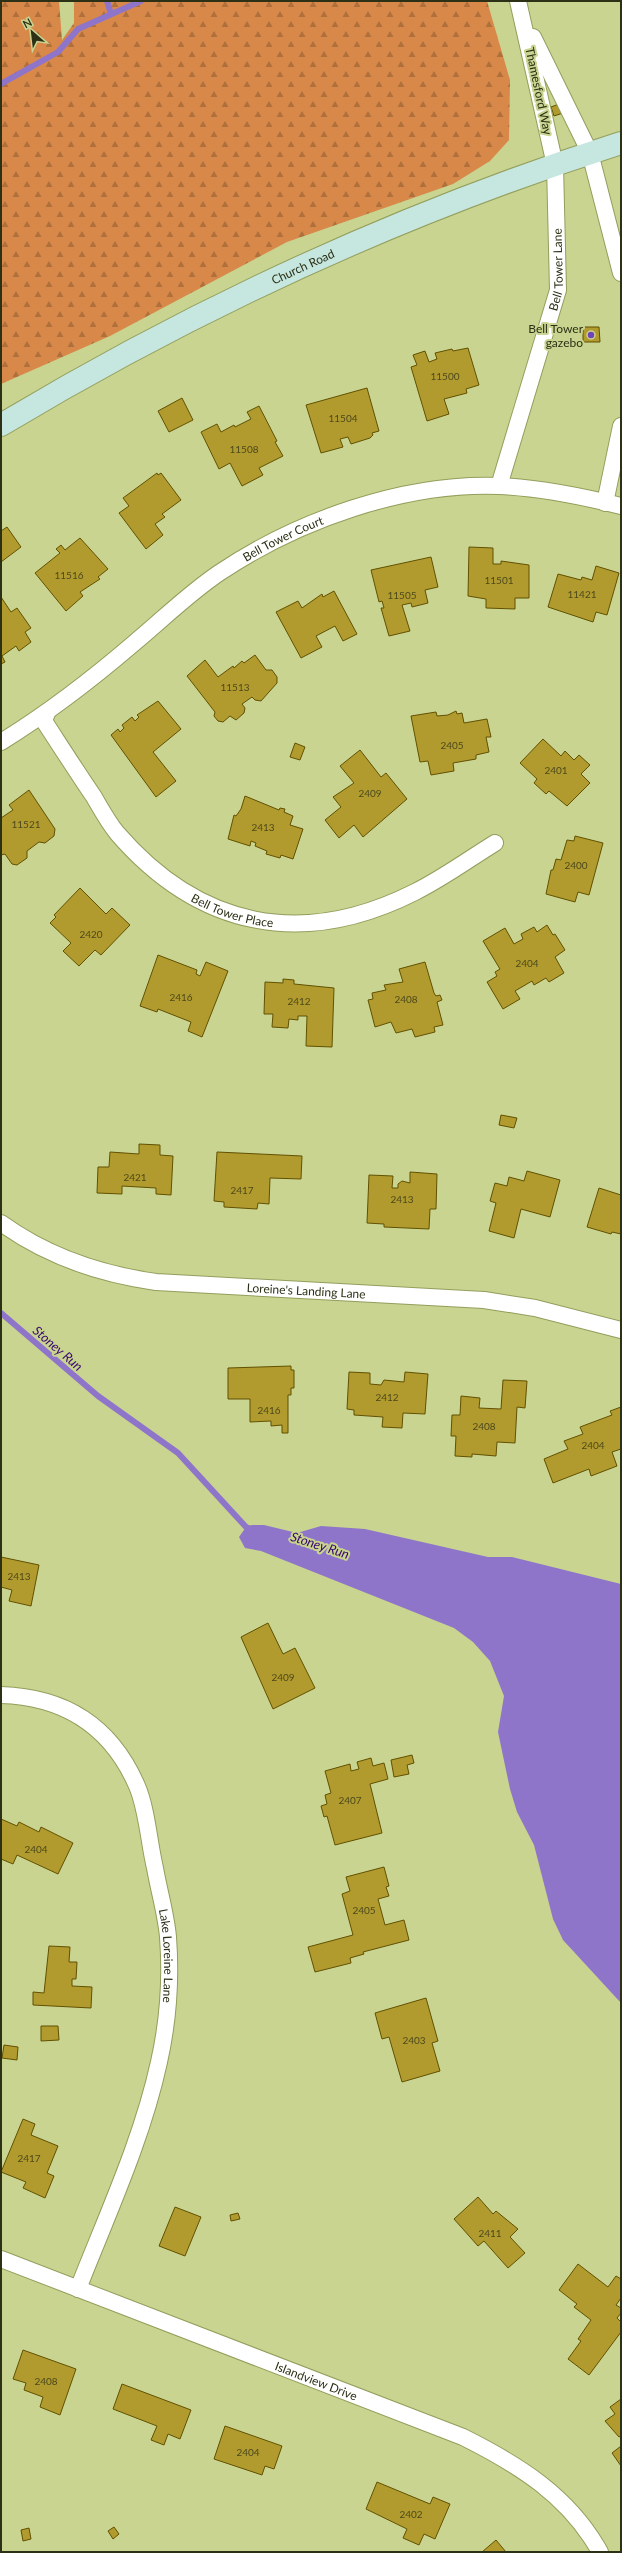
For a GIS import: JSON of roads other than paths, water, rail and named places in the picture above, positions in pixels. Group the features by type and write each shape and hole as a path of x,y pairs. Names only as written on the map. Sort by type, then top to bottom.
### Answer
{"main road":[{"name":"Church Road","path":"1,425 82,377 189,319 299,267 385,230 590,152 621,143"}],"street":[{"name":"Thamesford Way","path":"518,1 523,16 555,165"},
{"name":"Thamesford Way","path":"523,16 590,152"},
{"path":"590,152 621,273"},
{"name":"Bell Tower Lane","path":"499,486 558,290 555,165"},
{"path":"605,502 621,426"},
{"name":"Bell Tower Court","path":"1,742 47,714 134,643 182,601 219,573 260,548 320,520 372,503 437,490 499,486 556,491 621,506"},
{"name":"Bell Tower Place","path":"47,714 44,721 116,832 155,872 196,899 241,917 288,925 350,918 415,892 495,843"},
{"name":"Loreine's Landing Lane","path":"1,1223 42,1249 79,1266 116,1276 156,1282 484,1300 535,1308 621,1330"},
{"name":"Lake Loreine Lane","path":"1,1695 28,1696 67,1709 89,1723 111,1743 122,1759 140,1796 168,1937 168,1993 160,2061 146,2112 78,2289"},
{"name":"Islandview Drive","path":"1,2259 457,2435 488,2450 518,2466 551,2491 585,2528 600,2552"}],"water":[{"path":"252,1525 264,1525 297,1533 321,1526 365,1529 488,1557 512,1557 621,1584 621,2003 563,1940 553,1919 534,1845 517,1812 510,1789 498,1732 504,1696 490,1661 473,1642 454,1628 261,1551 245,1548 239,1537 246,1527"}],"waterway":[{"path":"107,1 111,14"},
{"path":"1,84 58,52 78,29 141,1"},
{"name":"Stoney Run","path":"1,1313 98,1396 178,1453 246,1527 253,1530"}],"place":[{"name":"Bell Tower gazebo","path":"591,335"}]}
